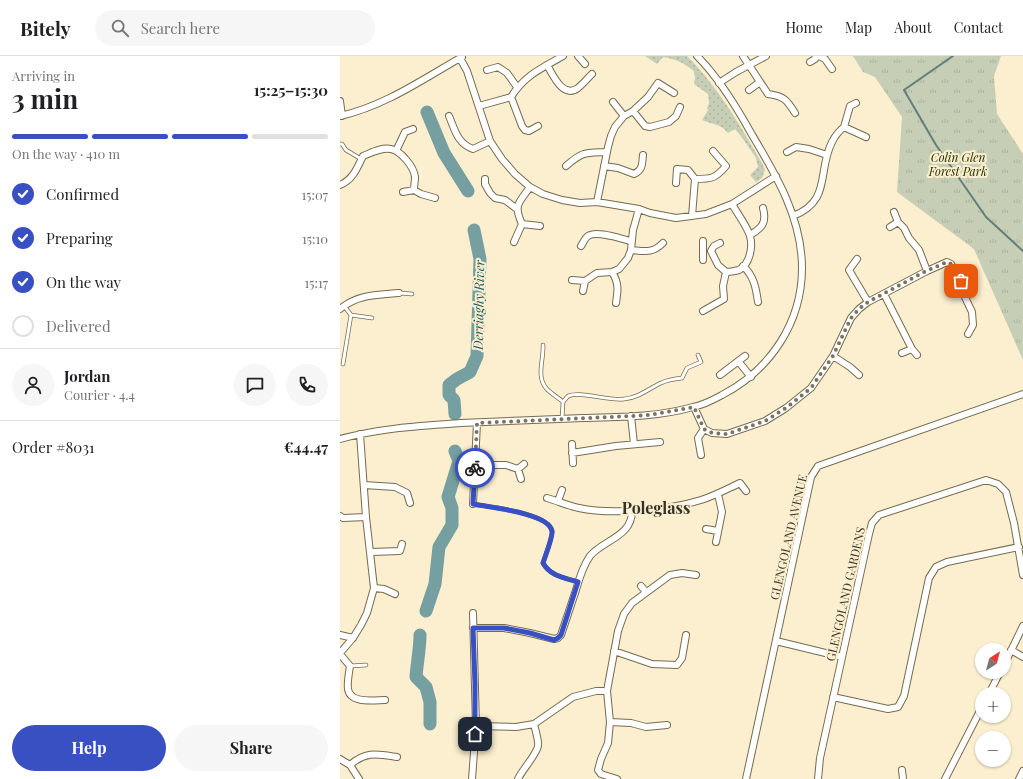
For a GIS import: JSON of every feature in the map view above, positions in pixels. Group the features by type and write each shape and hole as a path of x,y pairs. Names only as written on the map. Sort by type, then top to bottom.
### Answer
{"street":[{"path":"479,106 511,97 517,87 531,74 563,56"},
{"path":"578,56 585,64"},
{"path":"340,439 394,428 649,415 694,407 725,394 751,377 768,359 782,340 791,322 799,297 802,274 800,239 788,200 776,176 740,114 711,72 697,56"},
{"path":"743,56 768,94 782,97 788,101 795,113"},
{"path":"719,83 766,56"},
{"path":"810,62 815,59 816,56"},
{"path":"819,56 825,59 832,69"},
{"path":"340,101 341,116 383,102 462,57 490,141 502,159 530,187 543,194 562,200 597,202 639,209 650,213 676,218 706,214 732,204 776,176"},
{"path":"548,65 558,84 564,89 570,91 577,89 592,74"},
{"path":"487,70 498,67 503,69 517,87"},
{"path":"749,90 760,82"},
{"path":"597,202 607,152 615,127 624,116 633,111 648,97 658,83 674,93"},
{"path":"511,97 525,130 529,131 538,126"},
{"path":"613,102 624,116"},
{"path":"793,216 810,206 818,197 827,155 832,141 844,127 850,106 856,103"},
{"path":"633,111 644,126 650,127 669,122 676,116 680,107"},
{"path":"449,116 457,136 465,146 473,149 490,141"},
{"path":"844,127 866,137"},
{"path":"396,151 405,132 412,129"},
{"path":"787,152 796,147 809,149 827,155"},
{"path":"340,185 347,183 354,174 363,156 380,149 390,149 396,151 406,159 415,176 414,190"},
{"path":"566,166 577,156 585,152 607,152"},
{"path":"695,179 714,178 726,166 713,152"},
{"path":"604,166 618,168 634,174 639,172 642,168 643,155"},
{"path":"676,183 677,169 688,170 695,179 692,216"},
{"path":"485,180 485,184 495,198 505,200 517,209 522,224 514,242"},
{"path":"517,209 530,187"},
{"path":"403,192 414,190 421,194 435,198"},
{"path":"726,272 739,269 743,266 750,252 751,246 750,235 732,204"},
{"path":"750,235 763,225 765,215 763,208"},
{"path":"572,280 585,281 597,273 612,272 624,263 631,250 631,241 639,209"},
{"path":"894,212 898,222 904,228 912,242 920,250 926,271"},
{"path":"890,227 898,222"},
{"path":"522,224 540,226"},
{"path":"581,246 587,237 592,234 631,241"},
{"path":"703,241 703,260"},
{"path":"631,250 651,251 657,249 663,243"},
{"path":"712,250 714,246 720,243"},
{"path":"703,250 712,250"},
{"path":"712,250 718,265 726,272"},
{"path":"857,259 849,270 868,302"},
{"path":"694,407 704,429 712,433 727,434 765,421 786,408 811,388 833,356 851,318 859,309 868,302 926,271 947,262 951,264 961,281 963,293 972,312 972,325 968,334"},
{"path":"743,266 752,275 757,291 758,302"},
{"path":"612,272 617,280 618,290 616,303"},
{"path":"703,311 724,299 723,286 726,272"},
{"path":"583,291 585,281"},
{"path":"749,292 757,291"},
{"path":"342,307 354,299 399,293"},
{"path":"884,294 912,349 917,355"},
{"path":"902,353 912,349"},
{"path":"720,375 745,356"},
{"path":"833,356 859,375"},
{"path":"738,361 751,377"},
{"name":"GLENGOLAND AVENUE","path":"746,779 811,477 818,466 1023,394"},
{"path":"632,416 634,444"},
{"path":"473,504 477,423"},
{"path":"701,455 698,438 704,429"},
{"path":"360,434 366,517 374,588 367,613 353,638 340,653 350,666 348,689 350,695 355,699 385,700"},
{"path":"572,453 634,444 660,442"},
{"path":"572,444 573,463"},
{"path":"518,469 524,464"},
{"path":"476,465 506,465 518,469"},
{"path":"518,469 521,479"},
{"name":"GLENGOLAND GARDENS","path":"818,779 820,758 872,523 879,514 986,480 998,484 1006,492 1019,546"},
{"path":"547,498 579,508 632,511 666,507 700,500 718,494 740,483 746,491"},
{"path":"364,485 395,487 407,493 410,503"},
{"path":"558,502 562,490"},
{"path":"716,542 722,512 718,494"},
{"path":"473,628 504,628 530,633 554,640 558,638 561,635 578,582 589,557 597,549 620,535 625,530 629,524 632,511"},
{"path":"340,516 343,518 366,517"},
{"path":"706,529 718,531"},
{"path":"371,552 400,551 402,544"},
{"path":"833,697 888,709 898,707 904,696 929,578 936,567 947,562 1019,546 1023,575"},
{"path":"617,779 601,774 598,770 601,758 608,743 610,722 607,691 618,631 624,614 632,603 670,575 682,573 696,575"},
{"path":"641,586 646,592"},
{"path":"374,588 384,589 395,594"},
{"path":"472,779 476,726 473,613"},
{"path":"1023,626 1011,650 1023,657"},
{"path":"340,635 353,638"},
{"path":"614,651 652,664 677,665 682,658 686,635"},
{"path":"776,641 842,657"},
{"path":"476,726 516,727 534,724 573,697 596,691 607,691"},
{"path":"945,779 975,721"},
{"path":"610,722 631,723 646,727 667,725"},
{"path":"518,779 538,746 534,724"},
{"path":"350,765 358,758 369,754 382,754 397,757"},
{"path":"340,759 350,765 358,779"},
{"path":"902,770 903,779"},
{"path":"1019,779 1023,771"}],"lane":[{"path":"340,144 342,144 346,150 361,159"},
{"path":"399,293 412,294"},
{"path":"342,307 351,315 372,318"},
{"path":"343,364 351,315"},
{"path":"544,345 544,358 541,370 544,385 547,390 563,402"},
{"path":"562,419 563,402 568,396 573,394 623,400 632,398 661,383 682,378 687,368 701,362 698,355"},
{"path":"473,504 522,513 543,520 550,525 553,532 543,563 546,569 550,572 578,582"},
{"path":"350,666 366,665"}],"green space":[{"path":"645,56 687,56 709,81 737,120 762,163 765,170 762,178 756,182 750,175 758,167 756,158 735,129 728,133 719,126 702,120 708,110 708,94 694,84 694,71 676,60 663,57 657,64"},
{"name":"Colin Glen Forest Park","path":"853,56 1001,56 994,76 997,114 1023,154 1023,360 974,249 897,192 902,117 875,77 863,72"}],"waterway":[{"path":"953,56 904,90 936,145 986,217 1023,251"},
{"name":"Derriaghy River","path":"427,112 444,153 468,191"},
{"name":"Derriaghy River","path":"455,414 454,400 449,395 449,385 470,372 477,356 480,259 474,230"},
{"name":"Derriaghy River","path":"426,611 435,584 439,547 452,525 452,508 448,497 459,461 455,451"},
{"name":"Derriaghy River","path":"420,635 416,677 426,687 430,702 430,724"}],"way so far":[{"path":"475,468 477,423 649,415 694,407 704,429 712,433 727,434 765,421 786,408 811,388 833,356 851,318 868,302 926,271 947,262 951,264 961,281"}],"district":[{"name":"Poleglass","path":"656,507"}],"route":[{"path":"475,468 473,504 522,513 543,520 550,525 553,532 543,563 546,569 550,572 578,582 561,635 554,640 530,633 504,628 473,628 475,734"}]}
